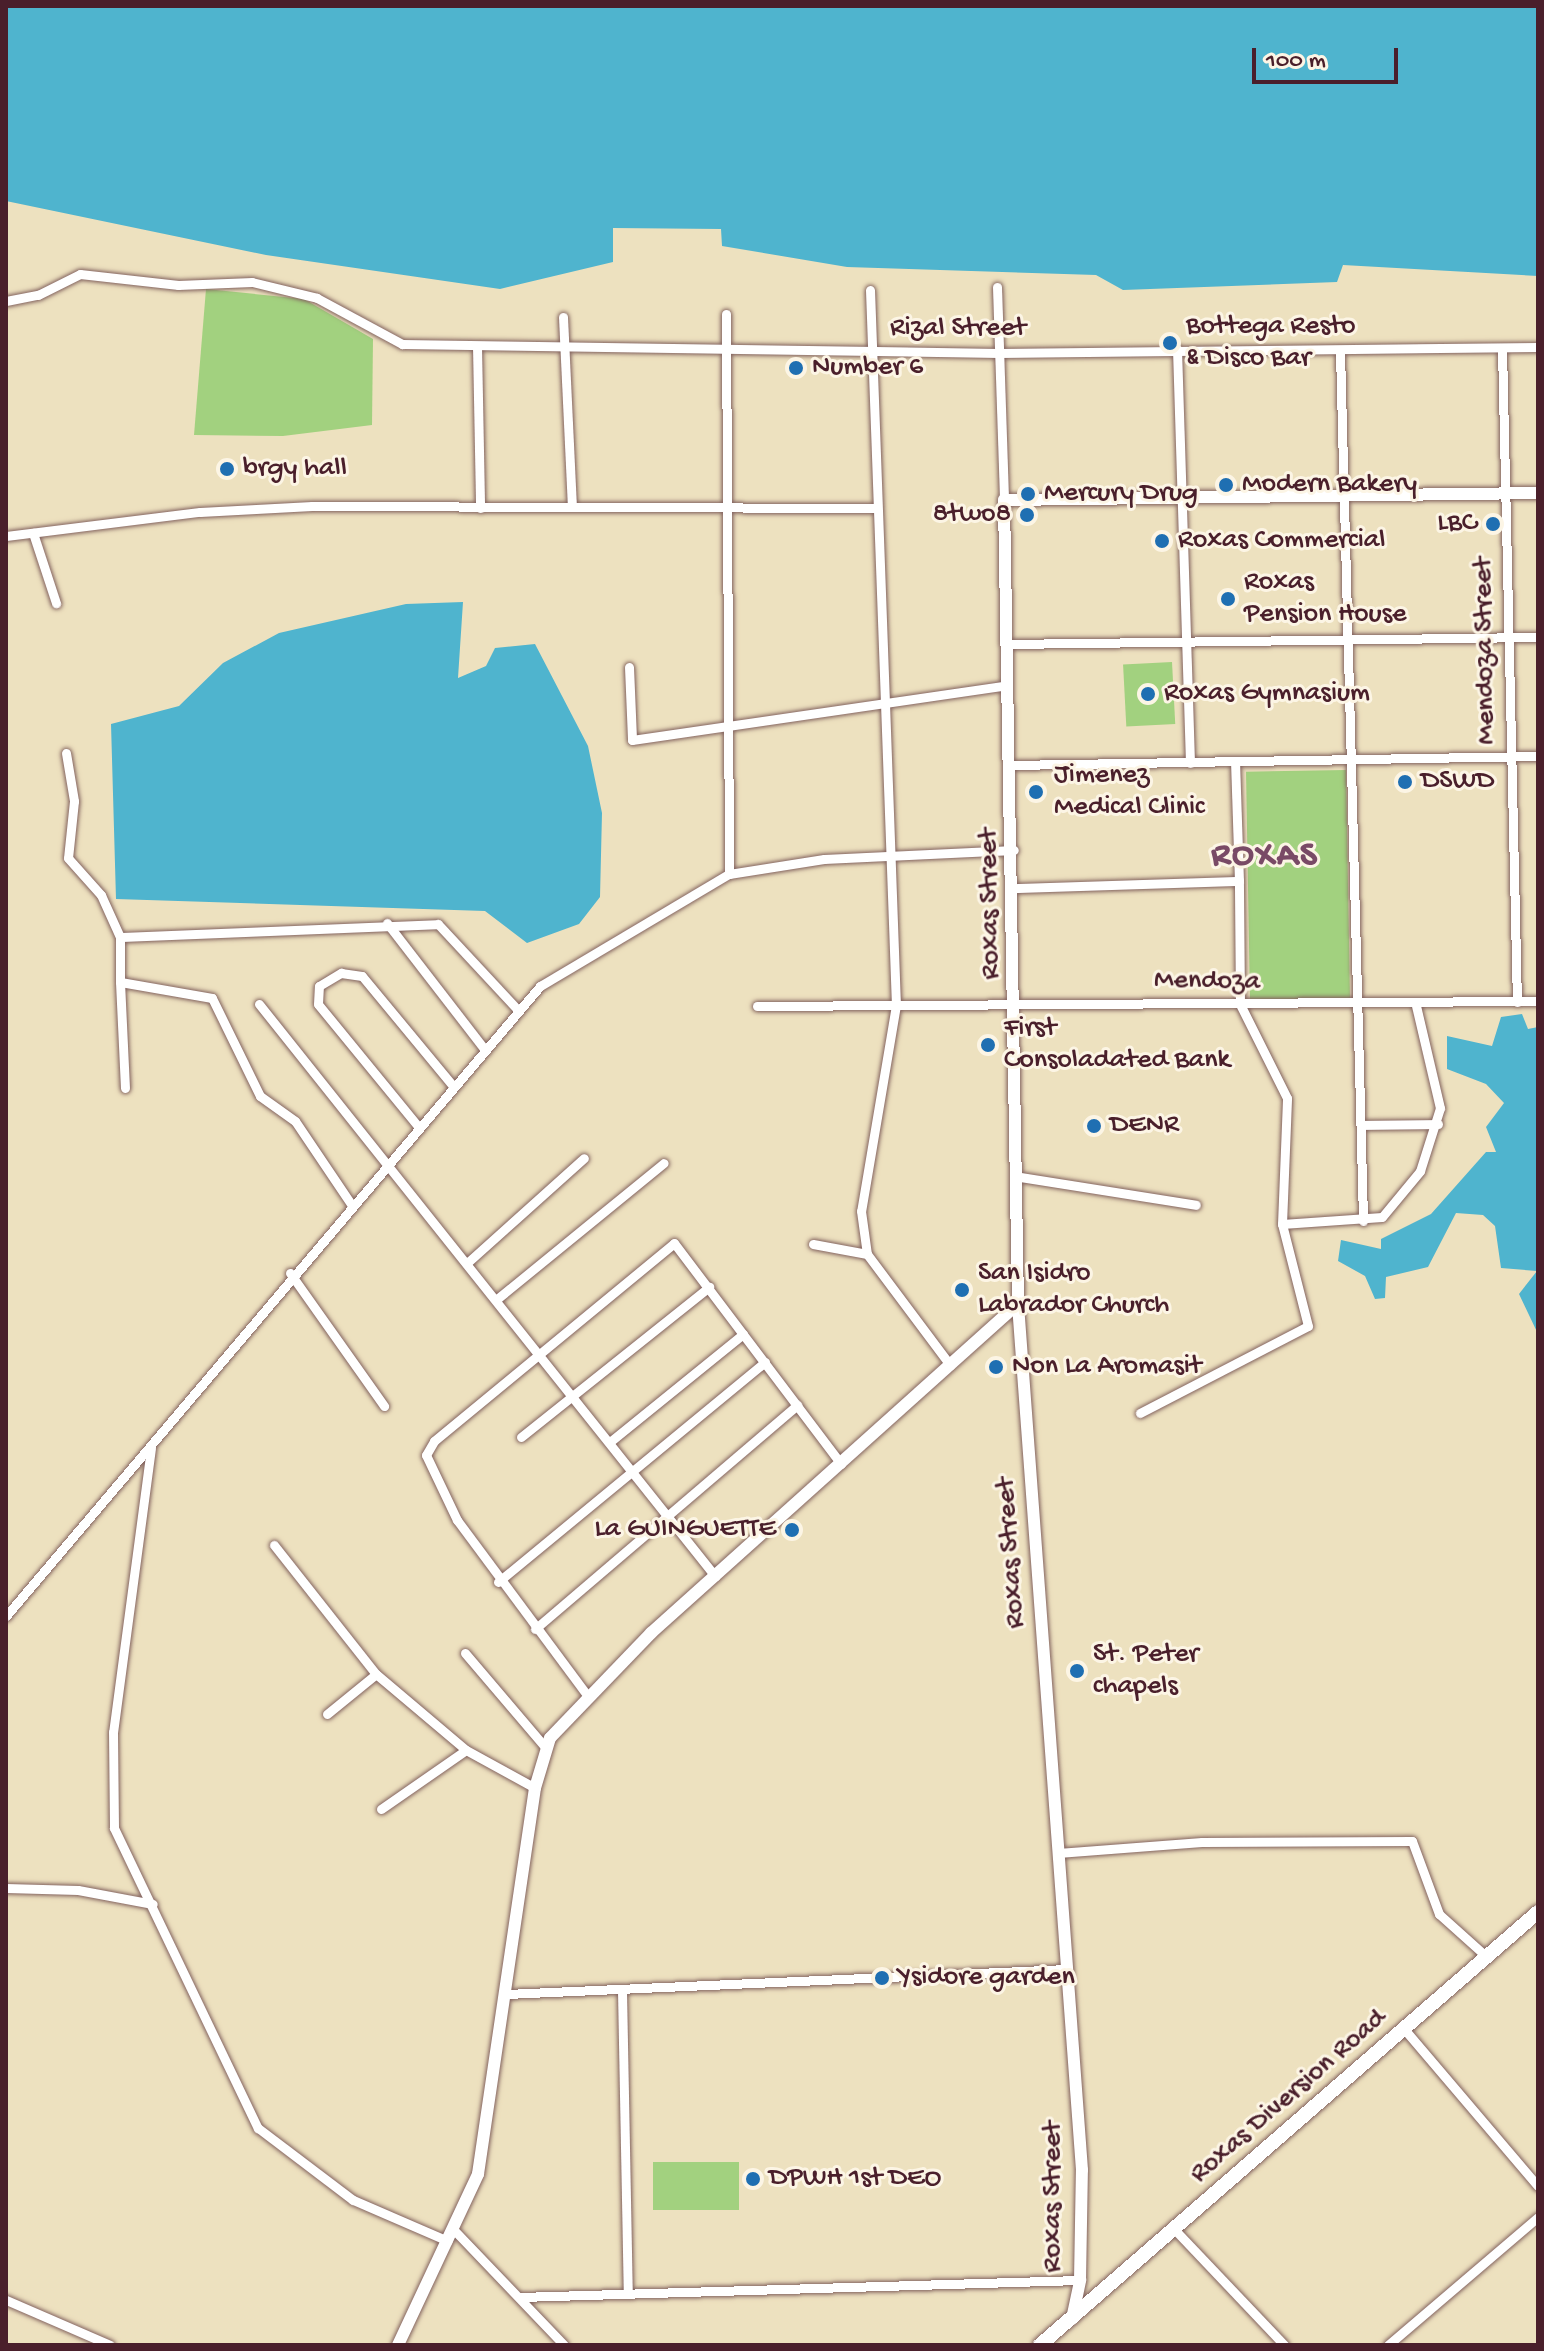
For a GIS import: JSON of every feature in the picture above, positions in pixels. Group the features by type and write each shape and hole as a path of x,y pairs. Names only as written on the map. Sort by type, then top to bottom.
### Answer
{"main road":[{"path":"1004,500 1538,493"},
{"name":"Roxas Street","path":"1004,500 1017,1001 1020,1177 1018,1304 1082,2170 1080,2280 1072,2319"},
{"path":"398,2345 478,2174 535,1788 545,1747 587,1695 1018,1304"},
{"name":"Roxas Diversion Road","path":"1040,2345 1176,2231 1538,1912"}],"street":[{"name":"Rizal Street","path":"6,301 38,295 80,274 178,285 252,282 317,298 379,338 477,346 999,353 1177,349 1340,352 1538,347"},
{"path":"997,287 1004,500"},
{"path":"870,290 881,705 892,854 896,1005 866,1163 867,1254 950,1365"},
{"path":"726,314 729,874"},
{"path":"563,317 572,507"},
{"path":"477,346 480,508"},
{"name":"Mendoza Street","path":"1502,348 1517,1002"},
{"path":"1177,349 1190,763"},
{"path":"1340,352 1347,757 1363,1221"},
{"path":"6,536 200,512 572,507 875,508"},
{"path":"33,533 56,603"},
{"path":"1007,644 1538,637"},
{"path":"629,667 632,740 1008,685"},
{"path":"66,753 74,801 68,858 101,895 120,937 125,1088"},
{"path":"1011,765 1538,756"},
{"path":"1140,1413 1308,1326 1282,1224 1287,1098 1240,1004 1235,761"},
{"path":"6,1616 151,1448 290,1273 385,1161 485,1050 517,1009 571,964 729,874 892,854 1014,850"},
{"path":"1015,888 1239,881"},
{"path":"120,937 387,923 443,926 517,1009"},
{"path":"387,923 485,1050"},
{"path":"417,1125 318,1004 319,986 341,973 362,976 453,1086"},
{"path":"120,982 208,994 260,1096 295,1121 351,1204"},
{"name":"Mendoza","path":"757,1006 1017,1001 1358,1007 1538,1001"},
{"path":"259,1004 539,1349 715,1576"},
{"path":"1282,1224 1363,1221 1382,1217 1406,1194 1438,1124 1416,1006"},
{"path":"1361,1125 1438,1124"},
{"path":"467,1263 584,1158"},
{"path":"497,1299 664,1163"},
{"path":"1020,1177 1196,1205"},
{"path":"587,1695 498,1582 426,1455 539,1349 671,1243 682,1246 743,1334 841,1464"},
{"path":"813,1244 867,1254"},
{"path":"290,1273 384,1406"},
{"path":"521,1437 709,1287"},
{"path":"611,1441 743,1334"},
{"path":"498,1582 765,1362"},
{"path":"535,1629 797,1405"},
{"path":"151,1448 110,1784 114,1828 258,2128 353,2200 451,2235 520,2297 564,2345"},
{"path":"274,1545 376,1674 466,1750 535,1788"},
{"path":"465,1653 545,1747"},
{"path":"327,1714 376,1674"},
{"path":"381,1809 466,1750"},
{"path":"1058,1853 1202,1842 1412,1841 1439,1914 1487,1957"},
{"path":"6,1888 78,1890 153,1904"},
{"path":"506,1994 1067,1969"},
{"path":"622,1991 628,2294"},
{"path":"1405,2030 1538,2186"},
{"path":"1388,2345 1538,2217"},
{"path":"1176,2231 1284,2345"},
{"path":"520,2297 1080,2280"},
{"path":"6,2300 110,2345"}],"green space":[{"path":"206,289 304,299 373,339 372,425 283,436 194,435"},
{"name":"Roxas Gymnasium","path":"1172,662 1175,724 1126,726 1123,665"},
{"path":"1346,770 1350,1003 1250,1005 1246,772"},
{"path":"653,2162 739,2162 739,2210 653,2210"}],"water":[{"path":"6,6 1538,6 1538,276 1343,265 1337,282 1123,290 1096,275 847,267 722,246 721,229 613,228 613,262 500,289 266,255 6,201"},
{"path":"463,602 458,678 486,666 495,648 535,644 588,746 602,813 600,897 579,924 527,943 485,911 116,899 111,724 179,706 223,663 279,633 406,604"},
{"path":"1522,1014 1528,1029 1538,1027 1538,1334 1519,1294 1537,1271 1501,1268 1495,1226 1483,1215 1456,1213 1428,1267 1386,1277 1385,1298 1375,1299 1365,1276 1338,1261 1341,1240 1381,1249 1381,1239 1431,1214 1486,1152 1496,1152 1486,1127 1504,1103 1486,1084 1447,1069 1447,1036 1492,1046 1501,1017"}],"place":[{"name":"Bottega Resto & Disco Bar","path":"1170,343"},
{"name":"Number 6","path":"796,368"},
{"name":"brgy hall","path":"227,469"},
{"name":"Modern Bakery","path":"1226,485"},
{"name":"Mercury Drug","path":"1028,494"},
{"name":"8two8","path":"1027,515"},
{"name":"LBC","path":"1493,524"},
{"name":"Roxas Commercial","path":"1162,541"},
{"name":"Roxas Pension House","path":"1228,599"},
{"name":"Roxas Gymnasium","path":"1148,694"},
{"name":"DSWD","path":"1405,782"},
{"name":"Jimenez Medical Clinic","path":"1036,792"},
{"name":"First Consoladated Bank","path":"988,1045"},
{"name":"DENR","path":"1094,1126"},
{"name":"San Isidro Labrador Church","path":"962,1290"},
{"name":"Non La Aromasit","path":"996,1367"},
{"name":"La GUINGUETTE","path":"792,1530"},
{"name":"St. Peter chapels","path":"1077,1671"},
{"name":"Ysidore garden","path":"882,1978"},
{"name":"DPWH 1st DEO","path":"753,2179"}],"district":[{"name":"ROXAS","path":"1265,857"}]}
